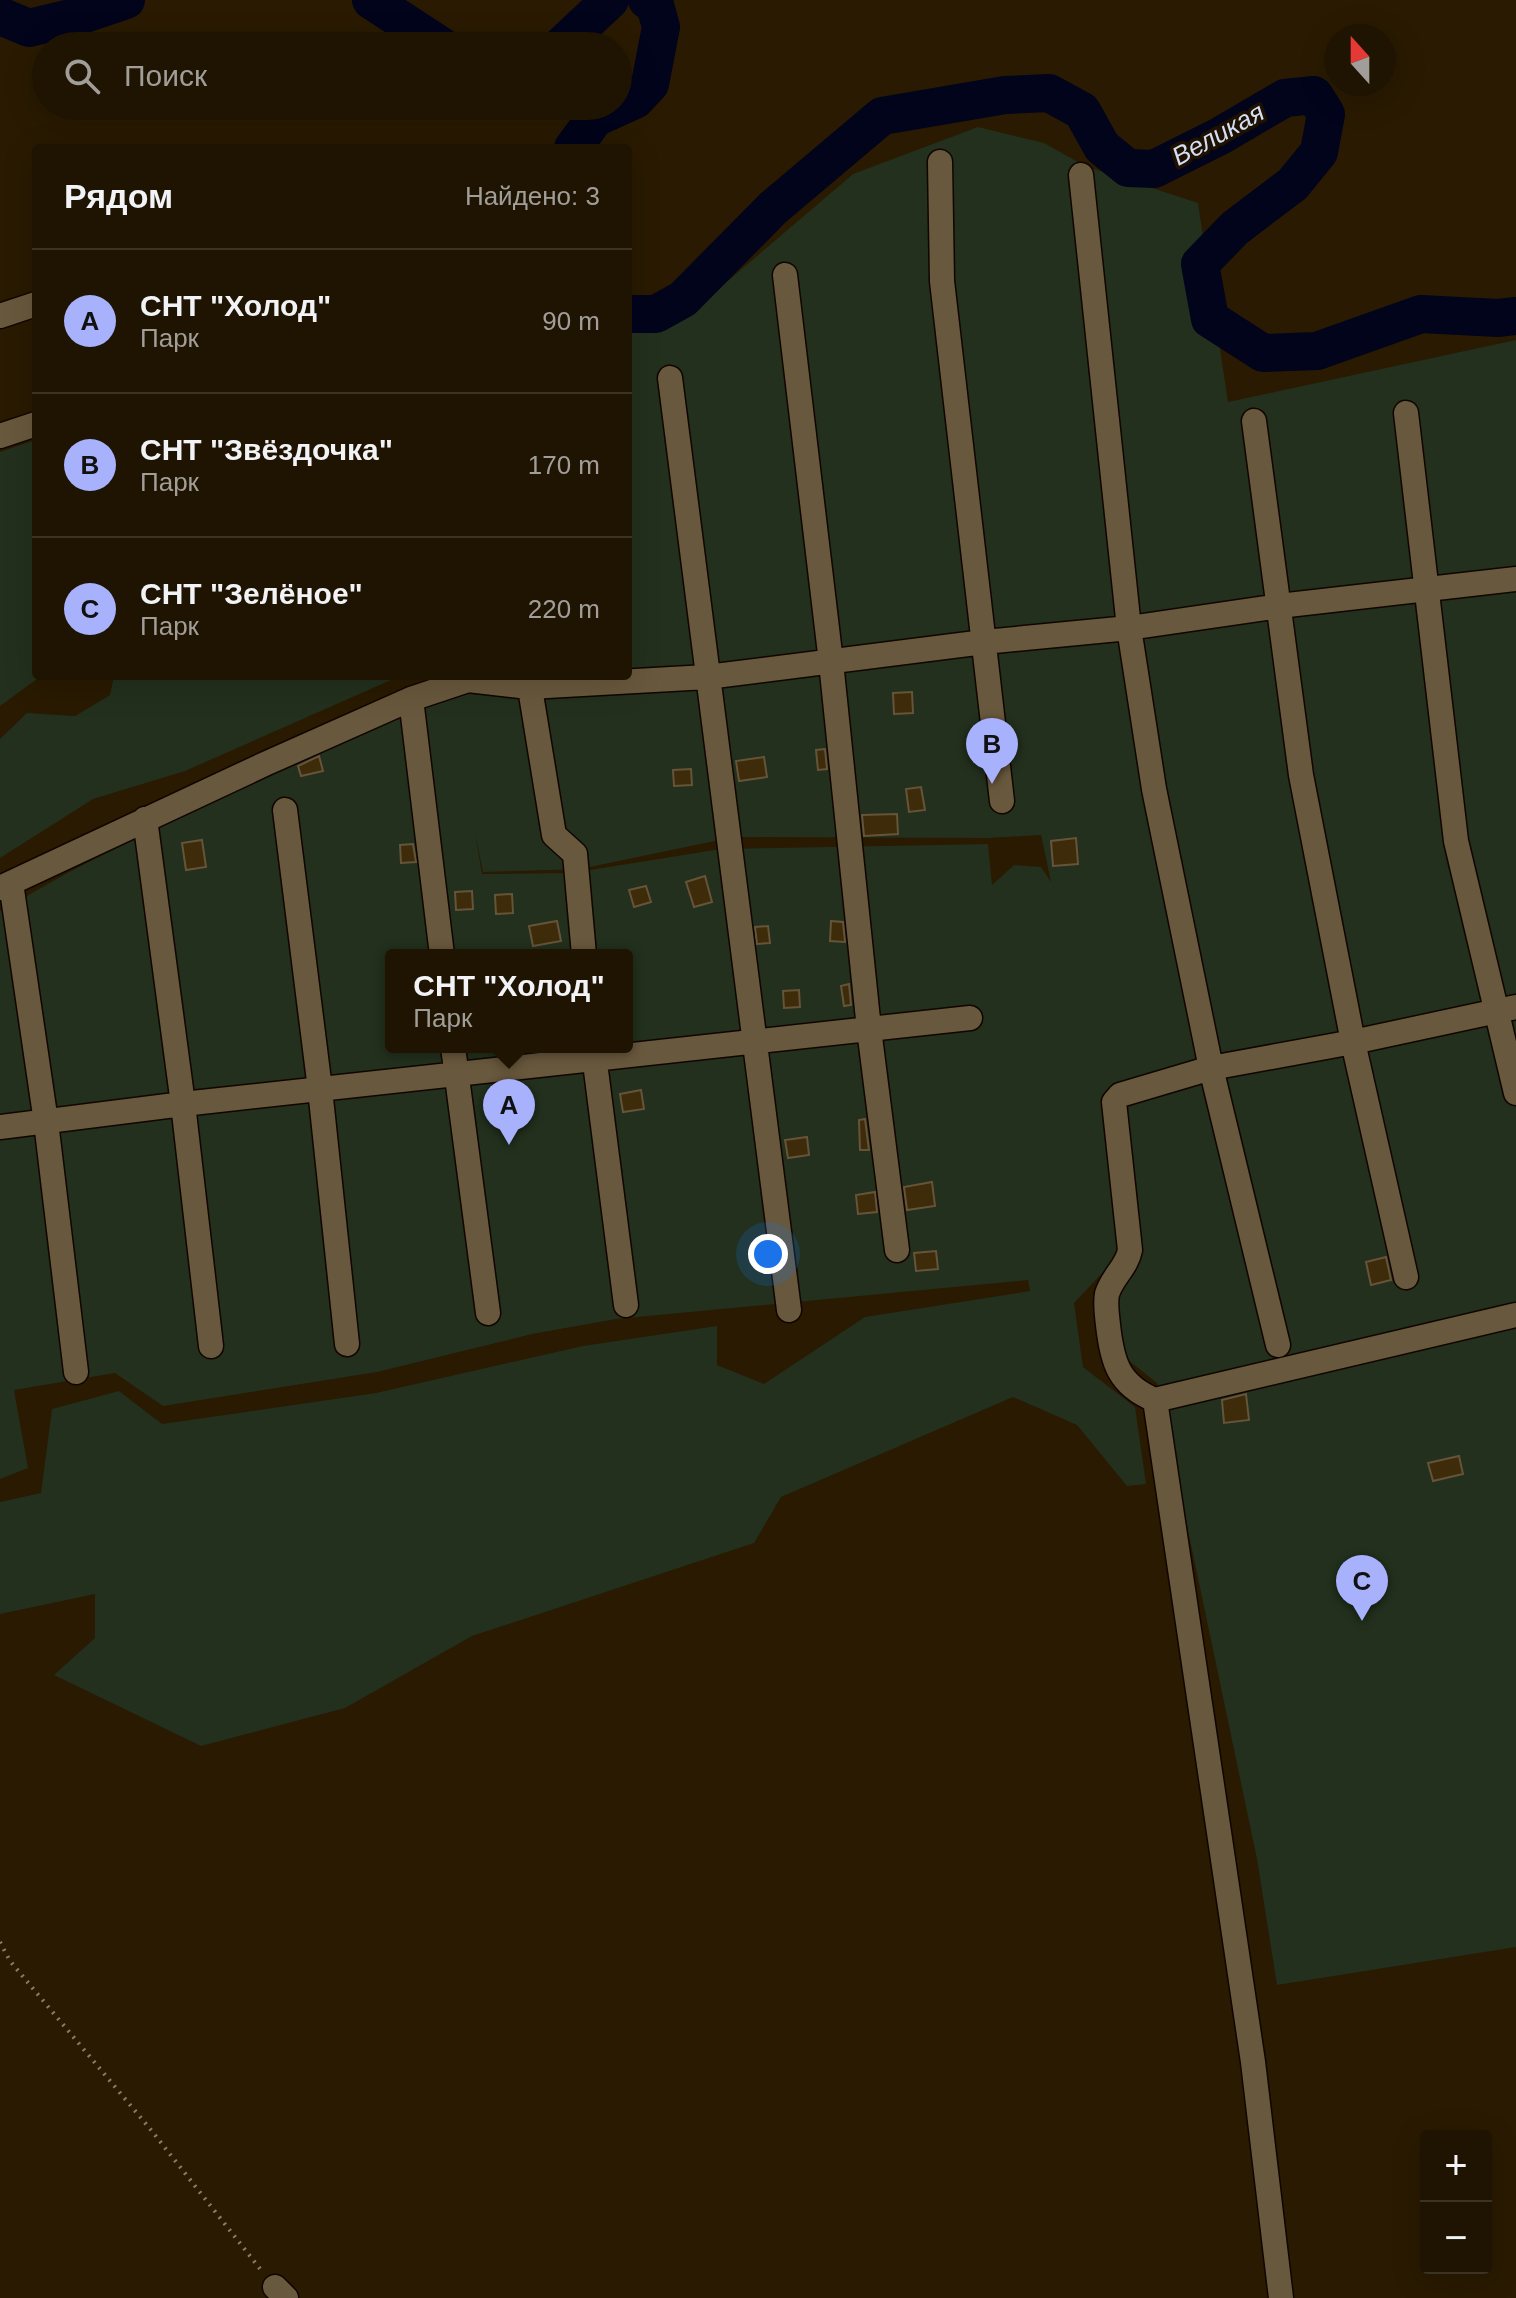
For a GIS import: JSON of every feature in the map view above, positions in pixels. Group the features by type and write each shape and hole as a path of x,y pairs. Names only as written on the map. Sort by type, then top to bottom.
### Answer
{"street":[{"path":"940,162 942,281 1002,801"},
{"path":"1081,175 1129,628 1154,789 1211,1068 1278,1345"},
{"path":"785,275 831,662 869,1029 897,1250"},
{"path":"0,316 32,305"},
{"path":"670,378 789,1310"},
{"path":"1406,413 1456,841 1506,1009 1516,1093"},
{"path":"1254,421 1301,775 1353,1042 1406,1277"},
{"path":"0,436 32,431"},
{"path":"632,679 707,677 1516,579"},
{"path":"76,1372 46,1122 5,886 411,699 468,680 600,680"},
{"path":"529,682 554,835 575,854 583,949"},
{"path":"411,699 441,949"},
{"path":"285,810 320,1089 347,1344"},
{"path":"145,819 211,1346"},
{"path":"1506,1009 1211,1068 1120,1095 1114,1102 1130,1250 1128,1262 1113,1281 1107,1295 1116,1368 1140,1394 1155,1400 1516,1315"},
{"path":"633,1050 756,1042 970,1018"},
{"path":"454,1053 488,1313"},
{"path":"0,1127 457,1075 594,1053 626,1305"},
{"path":"1155,1400 1253,2062 1281,2298"}],"path":[{"path":"0,1942 10,1961 281,2293"}],"green space":[{"path":"978,127 1044,143 1085,166 1198,203 1228,402 1516,340 1516,1947 1277,1985 1257,1859 1157,1383 1123,1356 1116,1283 1136,1272 1113,1168 1122,1252 1074,1303 1083,1367 1135,1407 1146,1484 1127,1486 1077,1425 1013,1397 781,1497 754,1543 472,1636 345,1708 201,1746 54,1675 95,1638 95,1594 0,1614 0,1502 41,1493 52,1409 119,1391 162,1424 376,1393 583,1346 717,1326 717,1365 764,1384 865,1317 1030,1291 1028,1280 616,1319 532,1334 377,1372 163,1406 115,1373 14,1390 28,1468 0,1479 0,911 71,871 327,741 446,691 579,680 632,680 632,326 681,321 853,174","holes":["475,832 483,872 580,869 734,837 988,838 1041,835 1051,882 1041,867 1014,865 992,885 988,844 721,849 571,873 482,874"]},
{"path":"32,441 32,680 36,680 0,706 0,452"},
{"path":"113,680 391,680 185,771 93,799 0,858 0,739 27,713 75,716 110,695"}],"building":[{"path":"912,692 913,713 894,714 893,693"},
{"path":"825,749 827,769 818,770 816,750"},
{"path":"319,756 323,771 301,776 298,766"},
{"path":"764,757 767,777 739,781 736,761"},
{"path":"691,769 692,785 674,786 673,770"},
{"path":"921,787 925,810 909,812 906,789"},
{"path":"897,814 898,834 864,836 862,815"},
{"path":"1076,838 1078,864 1053,866 1051,841"},
{"path":"202,840 206,867 186,870 182,843"},
{"path":"413,844 416,862 401,863 400,845"},
{"path":"705,876 712,902 694,907 686,882"},
{"path":"646,886 651,902 634,907 629,890"},
{"path":"472,891 473,909 456,910 455,892"},
{"path":"512,894 513,913 496,914 495,895"},
{"path":"557,921 561,941 533,946 529,926"},
{"path":"831,921 843,922 845,942 830,941"},
{"path":"768,926 770,943 757,944 755,927"},
{"path":"849,984 851,1005 844,1006 841,986"},
{"path":"799,990 800,1007 784,1008 783,991"},
{"path":"641,1090 644,1109 623,1112 620,1094"},
{"path":"865,1119 869,1150 860,1150 859,1120"},
{"path":"807,1137 809,1155 788,1158 785,1140"},
{"path":"932,1182 935,1206 907,1210 904,1187"},
{"path":"875,1192 877,1212 858,1214 856,1195"},
{"path":"936,1251 938,1269 916,1271 914,1253"},
{"path":"1386,1257 1391,1280 1371,1285 1366,1262"},
{"path":"1246,1394 1249,1420 1224,1423 1222,1400"},
{"path":"1459,1456 1463,1474 1433,1481 1428,1463"}],"waterway":[{"name":"Великая","path":"0,16 29,28 126,0"},
{"name":"Великая","path":"371,0 420,32"},
{"name":"Великая","path":"576,32 610,0"},
{"name":"Великая","path":"632,101 650,84 661,27 655,5 647,0"},
{"name":"Великая","path":"632,314 656,314 683,299 773,208 882,116 1005,95 1049,93 1082,111 1102,147 1128,168 1154,169 1220,136 1285,98 1314,95 1326,114 1319,152 1293,184 1235,228 1200,264 1210,319 1263,353 1317,351 1421,314 1516,316"},
{"name":"Великая","path":"576,144 594,120"}],"place":[{"name":"СНТ \"Звёздочка\"","path":"992,784"},
{"name":"СНТ \"Холод\"","path":"509,1145"},
{"name":"СНТ \"Зелёное\"","path":"1362,1621"}]}
